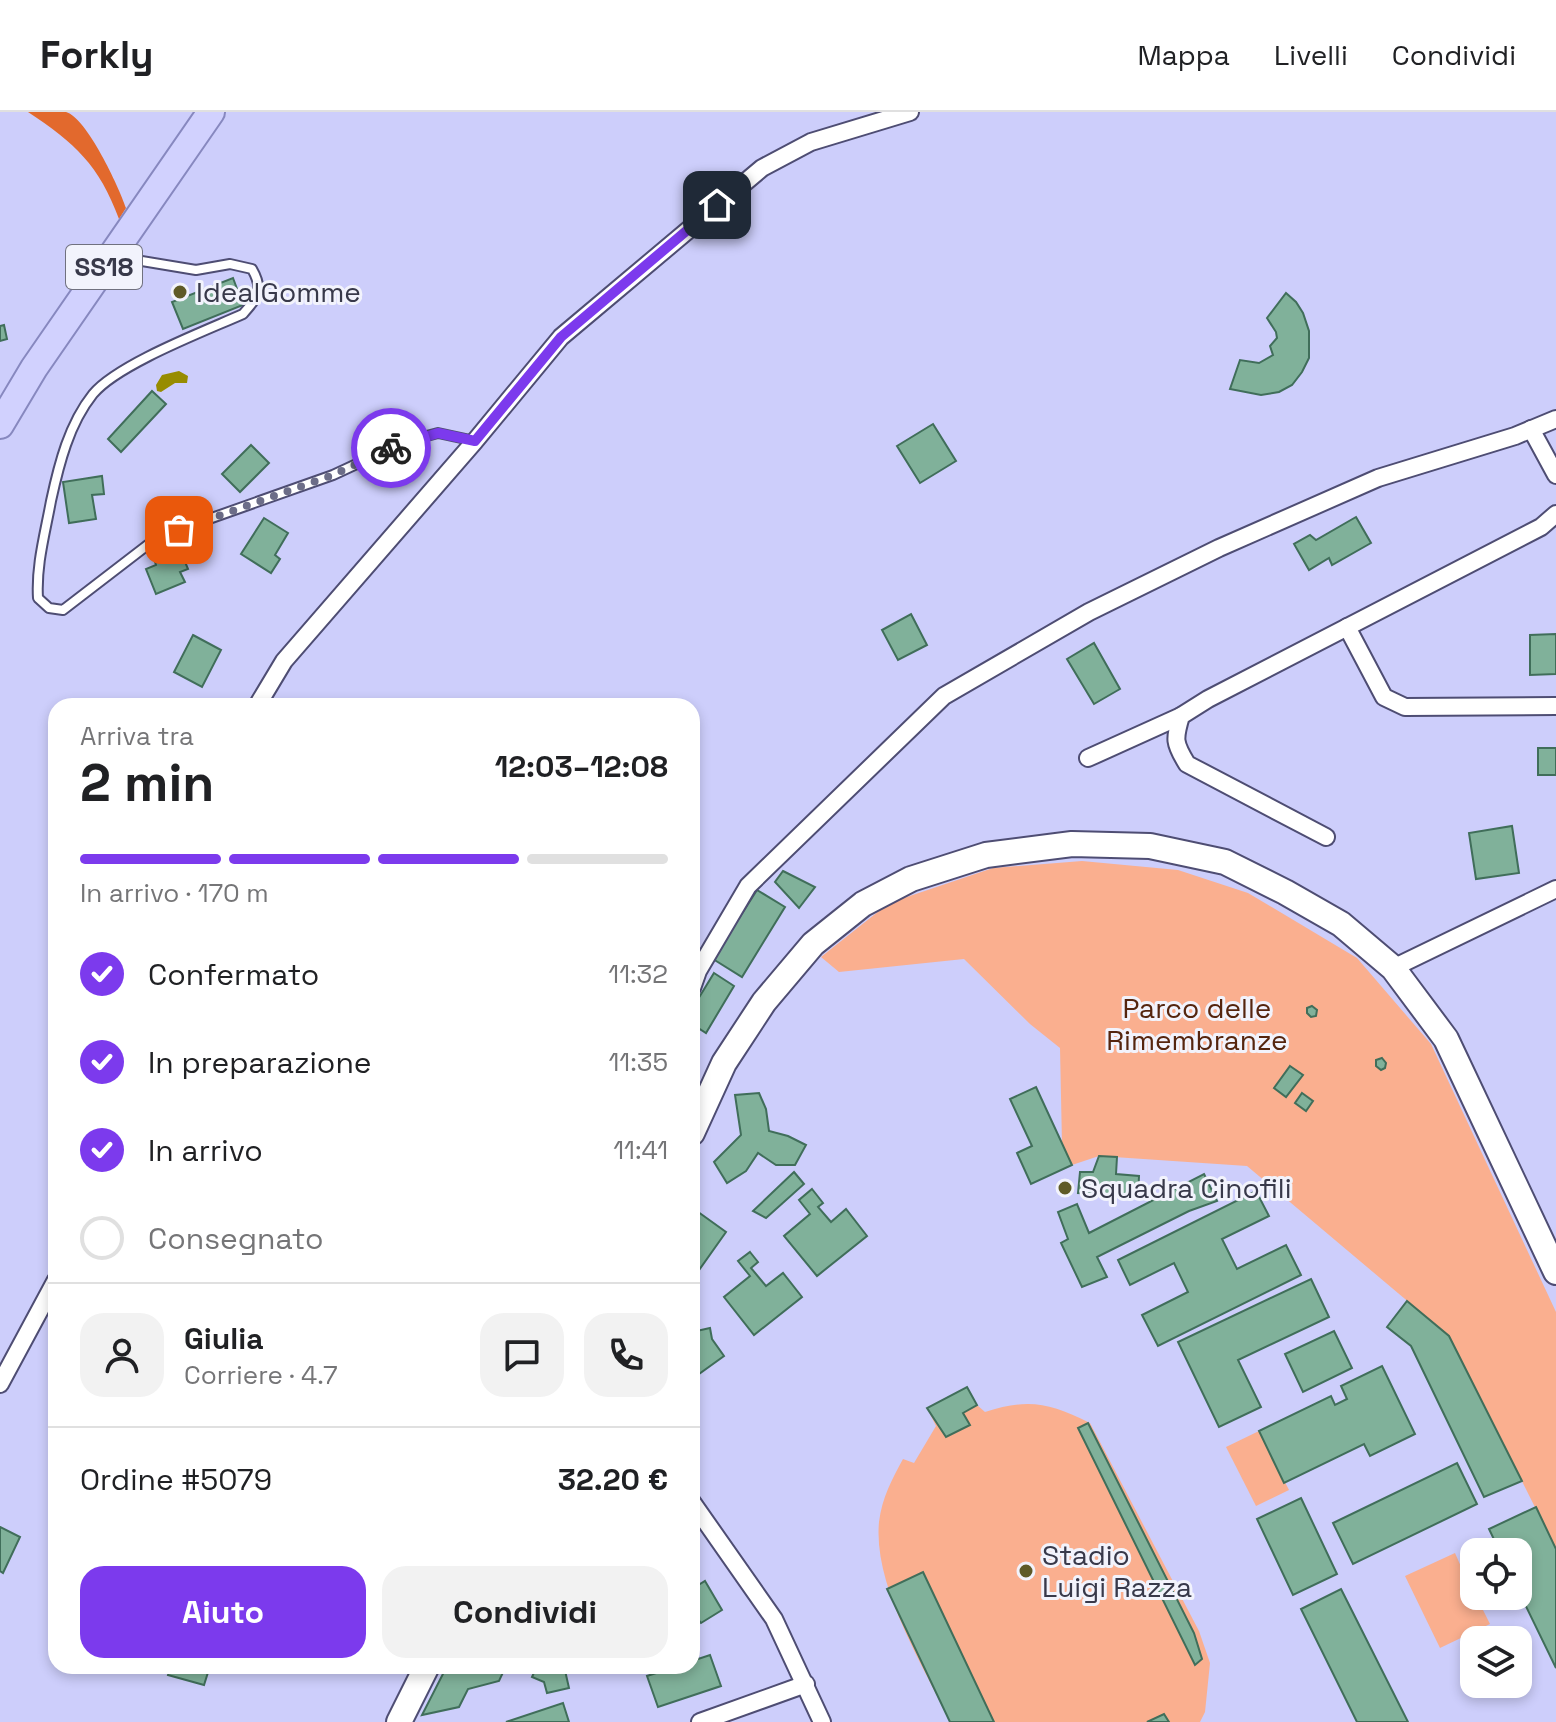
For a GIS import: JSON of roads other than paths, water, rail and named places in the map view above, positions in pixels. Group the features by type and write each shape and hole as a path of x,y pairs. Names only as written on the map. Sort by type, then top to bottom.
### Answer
{"main road":[{"name":"SS18","path":"0,425 34,368 211,112"},
{"path":"700,1116 724,1063 764,1002 813,944 863,904 911,879 986,855 1072,844 1150,846 1225,862 1285,892 1341,924 1393,968 1446,1039 1555,1268"},
{"path":"399,1722 423,1674"}],"street":[{"path":"262,698 284,661 561,337 762,168 811,142 910,112"},
{"path":"700,968 748,886 944,696 1089,612 1230,543 1378,478 1556,419"},
{"path":"1531,429 1556,475"},
{"path":"1088,758 1181,716 1208,699 1541,527 1556,514"},
{"path":"1347,627 1384,697 1405,707 1556,706"},
{"path":"1181,716 1175,736 1176,747 1187,764 1326,837"},
{"path":"1393,968 1556,889"},
{"path":"0,1384 48,1295"},
{"path":"700,1513 774,1619 822,1722"},
{"path":"700,1722 806,1684"}],"lane":[{"path":"112,256 196,270 230,264 252,269 259,281 257,299 243,314 119,372 94,393 72,427 58,472 37,574 38,598 49,608 63,610 158,537 333,475 404,442 438,433 475,441"}],"place":[{"name":"IdealGomme","path":"180,292"},
{"name":"Squadra Cinofili","path":"1065,1188"},
{"name":"Stadio Luigi Razza","path":"1026,1571"}],"park label":[{"name":"Parco delle Rimembranze","path":"1197,1024"}]}
